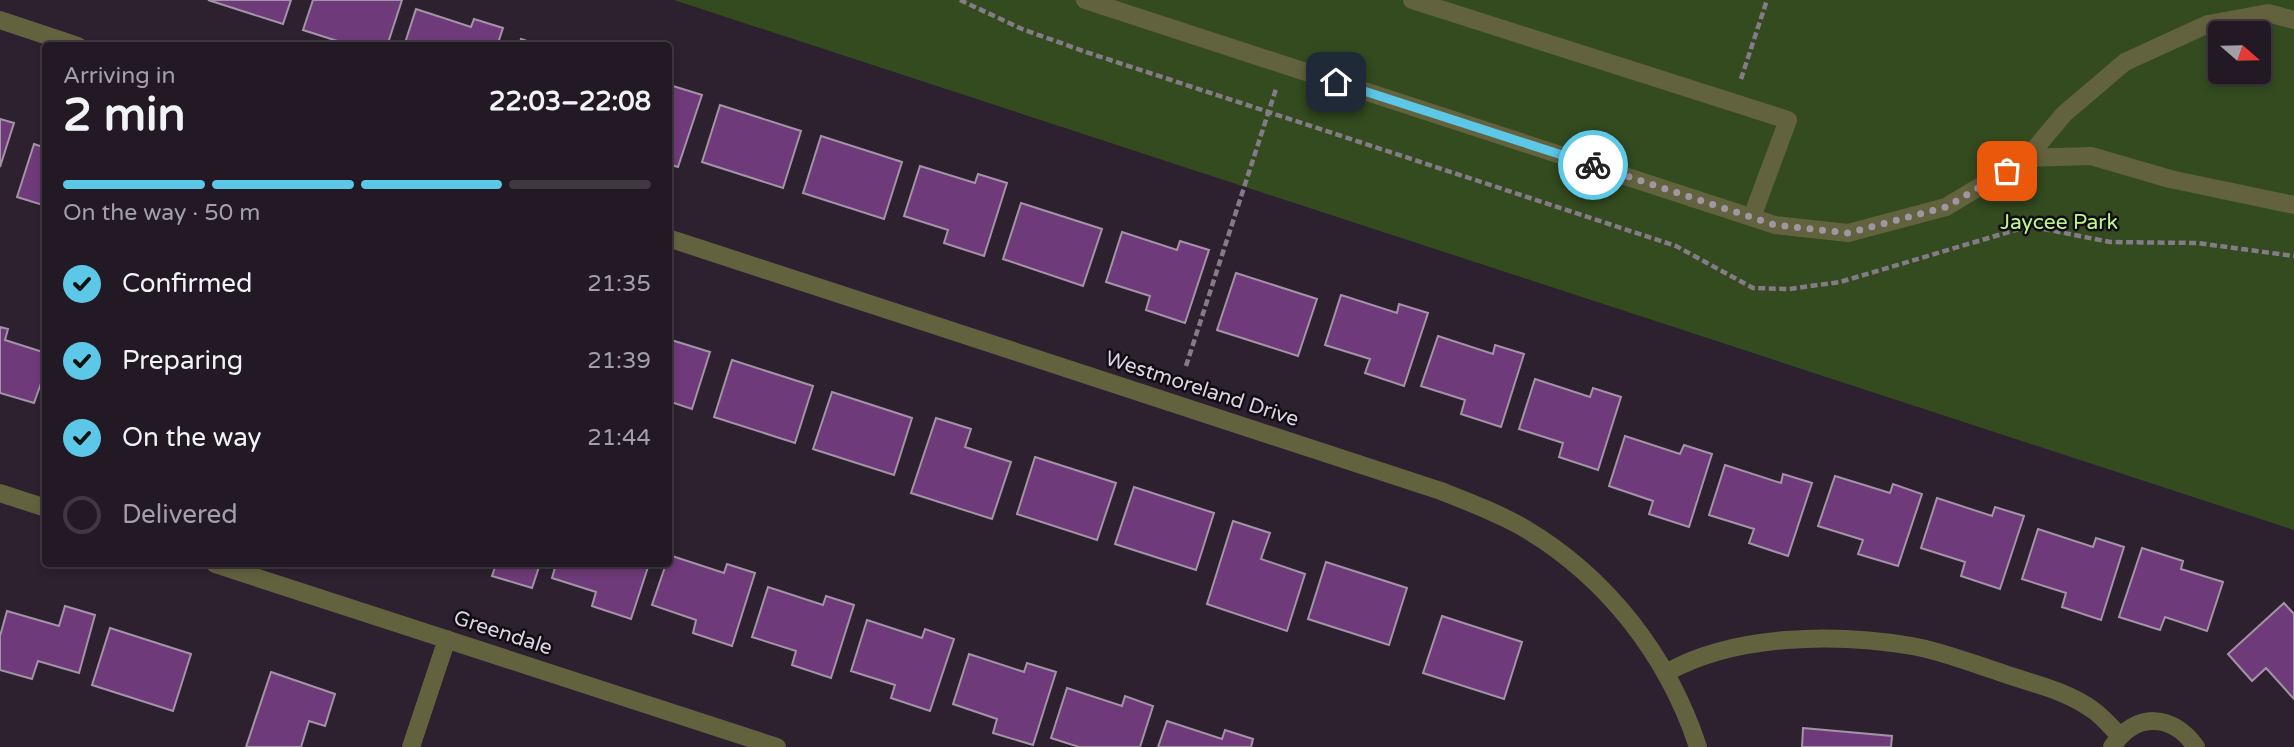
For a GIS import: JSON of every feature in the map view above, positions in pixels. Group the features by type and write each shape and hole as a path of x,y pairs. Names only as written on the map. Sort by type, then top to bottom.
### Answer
{"street":[{"path":"1085,0 1775,225 1848,233 1946,207 2027,159 2064,114 2125,62 2208,24 2268,13 2294,20"},
{"path":"1412,0 1788,120 1752,217"},
{"path":"0,20 66,42"},
{"path":"2027,159 2091,156 2170,179 2294,205"},
{"name":"Westmoreland Drive","path":"672,239 1485,507 1526,529 1610,598 1648,643 1666,673 1683,707 1698,747"},
{"path":"0,493 42,507"},
{"name":"Greendale","path":"224,567 777,747"},
{"path":"1666,673 1706,654 1785,641 1828,638 1914,646 2068,696 2093,710 2116,741 2135,725 2152,721 2171,724 2186,734 2196,747"},
{"path":"411,747 447,639"}],"path":[{"path":"1734,103 1767,0"},
{"path":"1186,366 1284,65"}],"green space":[{"name":"Jaycee Park","path":"674,0 2294,0 2294,530"}],"building":[{"path":"208,0 291,0 283,24"},
{"path":"313,0 402,0 388,42 340,42 303,30"},
{"path":"416,9 471,27 474,19 503,28 498,42 405,42"},
{"path":"673,86 702,95 678,167 672,165"},
{"path":"720,105 801,131 783,188 702,162"},
{"path":"0,119 14,123 0,167"},
{"path":"821,136 902,162 884,219 803,193"},
{"path":"34,144 42,147 42,205 17,197"},
{"path":"920,166 975,183 978,174 1007,183 984,256 944,243 948,230 904,216"},
{"path":"1021,203 1102,229 1083,286 1003,259"},
{"path":"1122,232 1177,250 1180,241 1209,250 1185,323 1146,310 1150,296 1106,282"},
{"path":"1236,273 1317,299 1298,356 1217,330"},
{"path":"1341,295 1397,313 1399,304 1428,313 1404,386 1365,373 1370,359 1325,345"},
{"path":"0,327 8,329 5,340 42,352 42,380 34,403 0,393"},
{"path":"1438,336 1493,354 1495,345 1524,354 1501,427 1461,414 1465,400 1421,386"},
{"path":"672,340 710,352 692,409 672,402"},
{"path":"732,360 813,386 795,443 714,417"},
{"path":"1535,379 1590,397 1593,388 1621,397 1598,470 1559,457 1563,443 1519,429"},
{"path":"832,392 912,418 894,475 813,449"},
{"path":"936,418 971,429 965,447 1011,462 992,519 911,493"},
{"path":"1625,436 1680,454 1684,445 1712,454 1689,527 1649,514 1653,501 1609,486"},
{"path":"1035,457 1116,483 1097,540 1017,514"},
{"path":"1725,465 1781,483 1783,474 1812,483 1788,556 1749,543 1754,529 1709,515"},
{"path":"1835,476 1890,493 1893,484 1922,494 1898,566 1858,554 1863,540 1818,526"},
{"path":"1134,487 1214,513 1196,570 1115,544"},
{"path":"1937,498 1992,516 1995,507 2024,516 2000,589 1961,576 1965,562 1921,548"},
{"path":"1233,521 1270,533 1261,559 1305,574 1287,631 1207,604"},
{"path":"2038,529 2093,547 2096,538 2124,547 2101,620 2062,607 2066,593 2022,579"},
{"path":"2142,548 2183,561 2181,569 2223,582 2207,631 2165,617 2160,630 2119,617"},
{"path":"672,556 724,573 727,564 755,573 732,646 693,633 696,620 652,605 665,567 672,567"},
{"path":"1326,562 1407,588 1389,645 1308,619"},
{"path":"495,567 539,567 532,588 492,576"},
{"path":"555,567 648,567 631,619 592,606 596,592 552,578"},
{"path":"768,587 823,605 826,596 854,605 831,678 792,665 796,651 752,637"},
{"path":"2284,603 2294,614 2294,699 2266,668 2252,681 2228,654"},
{"path":"65,606 95,615 79,673 38,661 32,679 0,670 0,636 7,611 59,626"},
{"path":"1442,616 1522,642 1504,699 1423,673"},
{"path":"867,620 922,638 925,629 954,639 930,711 891,698 895,685 851,671"},
{"path":"110,628 191,654 173,711 92,685"},
{"path":"969,654 1024,672 1027,663 1056,672 1033,745 993,733 997,719 953,704"},
{"path":"271,672 335,694 325,726 309,721 301,747 246,747"},
{"path":"1067,688 1122,706 1125,696 1153,706 1140,747 1079,747 1051,738"},
{"path":"1167,721 1222,739 1225,730 1253,739 1251,747 1158,747"},
{"path":"1803,728 1892,736 1891,747 1802,747"}],"way so far":[{"path":"1593,165 1775,225 1848,233 1946,207 2007,171"}],"route":[{"path":"1336,82 1593,165"}]}
